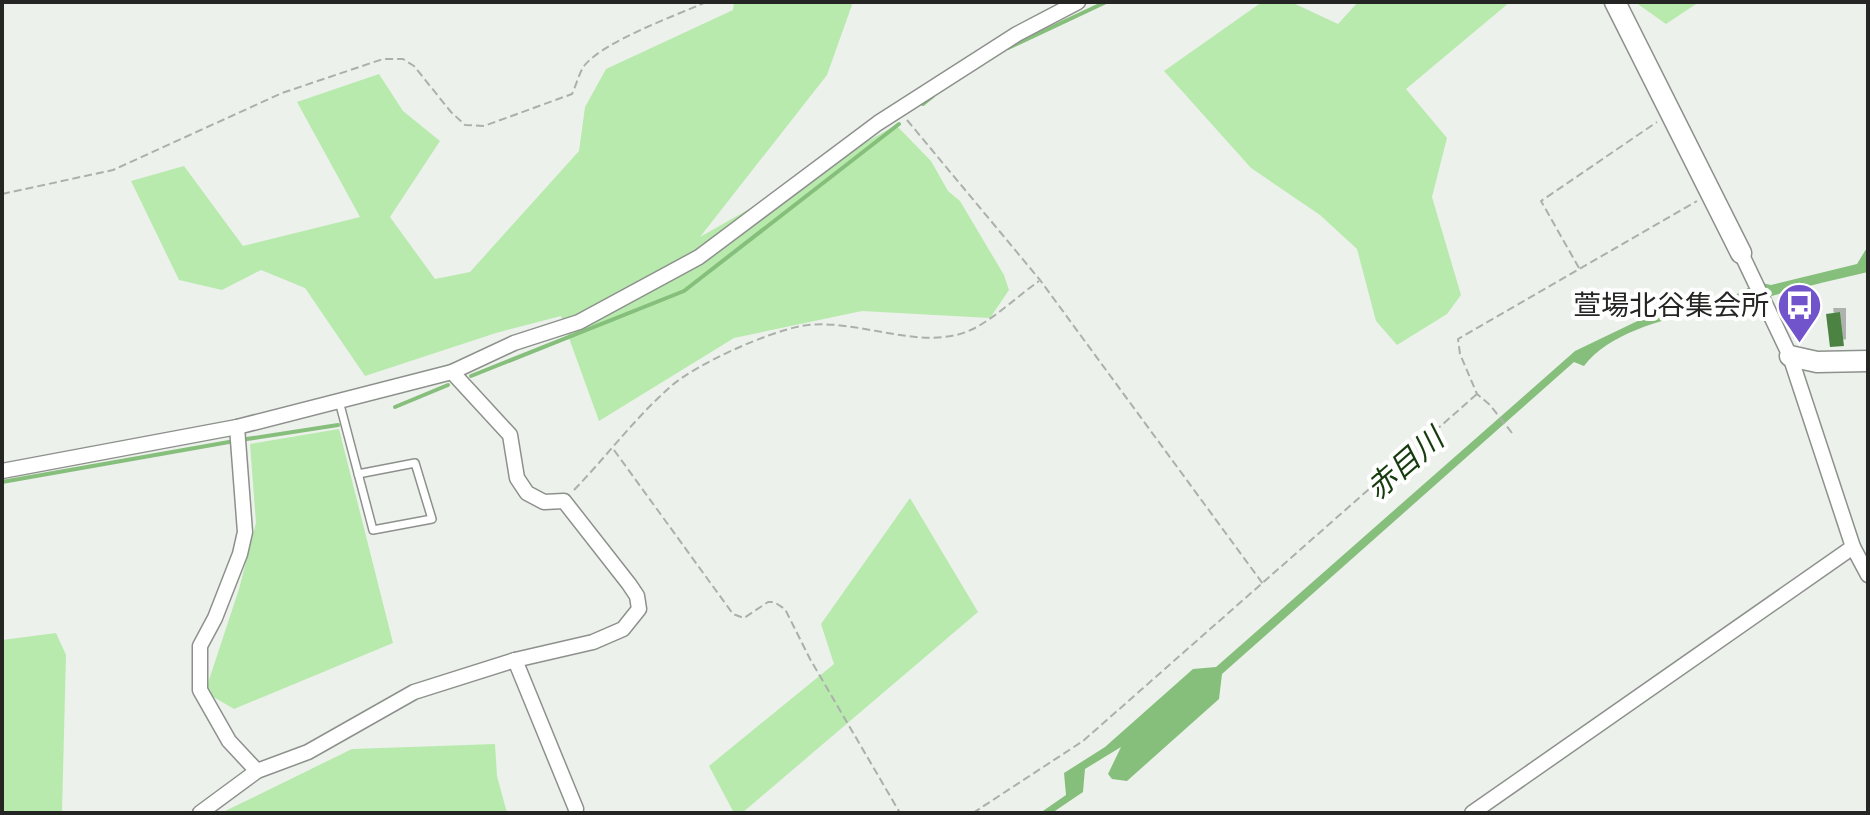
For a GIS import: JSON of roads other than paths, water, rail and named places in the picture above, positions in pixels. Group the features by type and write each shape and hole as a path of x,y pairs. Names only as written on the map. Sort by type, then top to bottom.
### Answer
{"street":[{"path":"2,471 237,427 452,372 514,343 579,322 687,264 899,110 1017,34 1078,2"},
{"path":"1615,2 1773,317 1790,356 1853,547 1868,575"},
{"path":"1790,356 1817,362 1868,361"},
{"path":"200,813 257,771 308,752 414,692 515,660 593,642 623,629 639,609 637,596 629,584 564,501 544,502 527,493 517,478 510,435 452,372"},
{"path":"237,427 245,532 240,554 215,618 200,646 198,662 200,690 212,715 229,741 257,771"},
{"path":"1472,813 1853,547"},
{"path":"515,660 576,809"}],"lane":[{"path":"339,401 358,474 373,530 432,519 415,463 358,474"}],"waterway":[{"path":"1008,48 1106,2"},
{"path":"923,104 933,96"},
{"path":"471,376 684,291 899,124"},
{"path":"395,407 448,385"},
{"path":"247,439 338,425"},
{"path":"2,482 229,442"}],"place":[{"name":"萱場北谷集会所","path":"1800,344"}],"water label":[{"name":"赤目川","path":"1405,464"}]}
